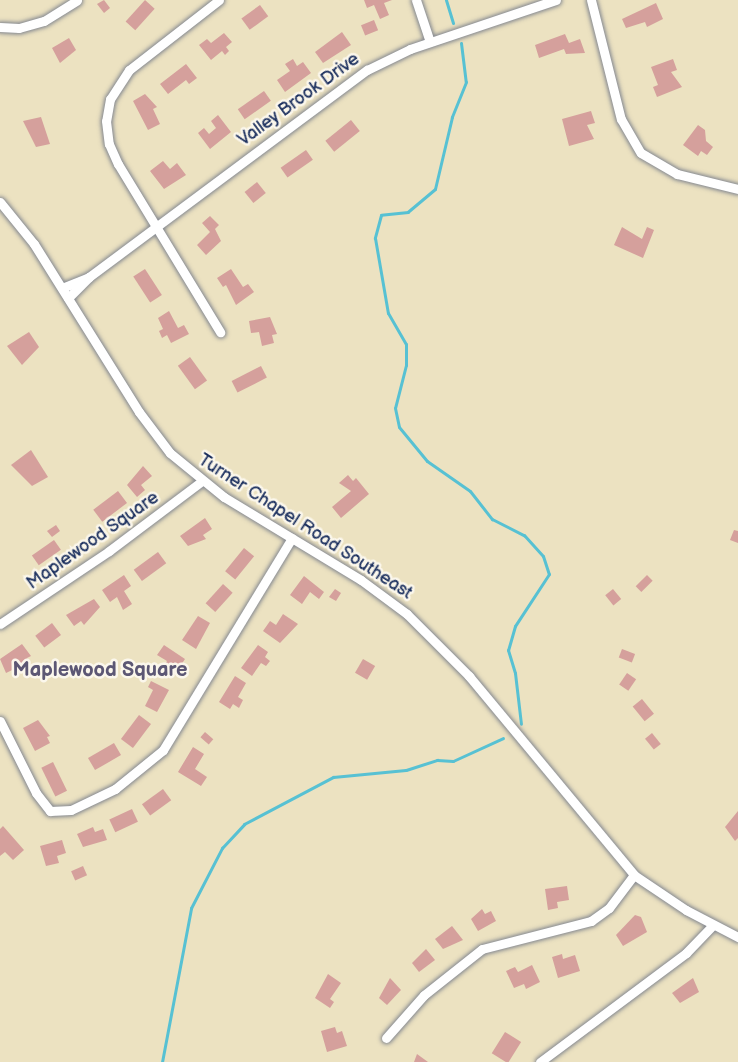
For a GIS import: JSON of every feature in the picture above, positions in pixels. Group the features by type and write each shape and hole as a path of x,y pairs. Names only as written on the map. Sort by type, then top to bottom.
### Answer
{"street":[{"path":"0,27 20,28 44,21 77,0"},
{"path":"219,0 129,70 110,99 106,121 113,153 220,332"},
{"path":"416,0 430,42"},
{"name":"Valley Brook Drive","path":"68,298 89,277 367,70 430,42 556,0"},
{"path":"591,0 621,119 641,153 677,174 738,189"},
{"name":"Turner Chapel Road Southeast","path":"0,202 27,234 150,429 202,482 377,591 438,642 634,875 713,925 738,937"},
{"name":"Valley Brook Drive","path":"62,288 89,277"},
{"name":"Maplewood Square","path":"0,624 109,551 202,482"},
{"path":"0,721 36,793 50,811 71,810 115,789 163,750 292,538"},
{"path":"386,1038 424,995 482,949 591,921 609,909 634,875"},
{"path":"540,1062 686,953 713,925"}],"building":[{"path":"104,0 110,8 104,13 97,4"},
{"path":"145,0 155,9 135,30 126,22"},
{"path":"364,0 392,0 384,3 389,15 380,19 374,5 367,8"},
{"path":"656,3 663,19 647,27 645,22 626,28 622,19"},
{"path":"260,5 268,16 250,30 241,19"},
{"path":"374,20 378,30 365,35 361,25"},
{"path":"342,32 351,45 323,63 315,52"},
{"path":"224,33 232,42 226,47 229,51 225,55 222,51 211,60 199,45 207,39 211,43"},
{"path":"565,34 569,43 580,39 585,53 566,54 564,49 539,58 535,45"},
{"path":"69,38 76,50 60,63 52,48"},
{"path":"293,59 297,66 303,62 311,73 285,92 277,80 290,71 285,64"},
{"path":"673,59 677,70 671,72 682,87 657,97 653,87 658,85 651,67"},
{"path":"186,64 197,78 189,84 186,80 168,94 160,84"},
{"path":"264,91 271,101 245,119 238,109"},
{"path":"145,94 157,107 153,109 160,124 148,130 133,101"},
{"path":"591,111 595,123 587,125 594,139 569,146 562,119"},
{"path":"218,115 231,132 210,149 198,133 204,128 209,134 216,128 211,121"},
{"path":"41,117 50,144 36,147 23,121"},
{"path":"351,120 360,131 334,152 325,141"},
{"path":"698,125 705,130 706,141 713,147 707,155 701,151 698,156 683,145"},
{"path":"306,150 313,160 287,178 281,168"},
{"path":"163,161 170,169 177,163 186,175 164,189 150,171"},
{"path":"257,182 266,193 253,203 245,192"},
{"path":"210,216 219,225 215,229 221,241 206,255 197,245 210,232 202,223"},
{"path":"622,227 642,239 647,227 654,230 643,258 614,245"},
{"path":"145,269 162,295 150,303 133,277"},
{"path":"231,269 243,287 248,284 254,292 236,305 226,285 223,287 217,278"},
{"path":"169,311 178,328 184,325 189,334 171,343 167,335 162,338 159,331 163,329 158,318"},
{"path":"270,317 277,334 272,335 274,343 262,346 259,332 251,333 249,321"},
{"path":"29,332 39,347 22,365 7,346"},
{"path":"190,357 207,380 195,389 178,366"},
{"path":"261,366 267,378 237,393 232,381"},
{"path":"31,450 48,477 32,486 11,465"},
{"path":"143,466 152,476 141,485 145,490 137,497 127,485"},
{"path":"348,475 353,481 356,478 369,494 341,518 332,507 351,491 339,483"},
{"path":"118,491 127,503 102,522 93,510"},
{"path":"205,518 212,529 203,535 206,539 188,546 180,536"},
{"path":"56,525 60,531 52,537 47,531"},
{"path":"734,530 738,531 738,543 730,540"},
{"path":"54,540 61,550 39,565 32,555"},
{"path":"244,548 254,556 235,579 225,571"},
{"path":"158,552 166,563 142,581 134,570"},
{"path":"124,575 131,586 124,591 132,604 123,610 117,597 110,602 102,590"},
{"path":"647,575 653,581 641,592 636,586"},
{"path":"304,576 324,592 319,599 310,592 302,604 290,595"},
{"path":"223,584 233,593 215,612 206,603"},
{"path":"335,589 341,593 336,601 329,597"},
{"path":"613,589 621,599 613,605 605,595"},
{"path":"94,599 100,607 84,625 81,621 74,626 66,615"},
{"path":"283,614 298,624 280,643 263,631 270,621 276,625"},
{"path":"198,616 210,623 196,649 182,640"},
{"path":"52,623 61,635 44,648 35,636"},
{"path":"22,644 31,656 27,658 29,662 6,673 0,659"},
{"path":"164,645 185,659 173,677 162,669 167,661 157,655"},
{"path":"258,645 268,652 265,657 270,661 266,666 261,663 252,676 241,668"},
{"path":"622,649 635,654 632,662 619,657"},
{"path":"363,659 375,666 367,680 355,673"},
{"path":"627,673 636,679 628,691 619,685"},
{"path":"235,676 246,683 238,697 243,700 239,708 233,704 230,709 219,702"},
{"path":"151,681 169,690 157,712 145,706 153,690 148,687"},
{"path":"642,699 654,714 645,721 633,707"},
{"path":"139,715 151,724 133,748 121,739"},
{"path":"38,720 50,736 47,737 50,743 35,751 23,728"},
{"path":"205,732 213,739 209,744 200,737"},
{"path":"652,733 661,744 654,750 645,739"},
{"path":"114,743 121,755 95,770 88,758"},
{"path":"193,747 204,754 195,769 207,777 201,786 178,772"},
{"path":"53,762 67,791 55,796 41,768"},
{"path":"163,789 171,800 150,816 142,804"},
{"path":"132,809 138,822 115,832 109,820"},
{"path":"738,811 738,838 735,841 725,827"},
{"path":"3,826 24,850 13,860 5,852 0,856 0,829"},
{"path":"93,827 95,832 103,829 107,840 83,847 77,834"},
{"path":"62,840 66,853 57,856 59,863 46,866 40,846"},
{"path":"83,866 87,875 75,880 71,871"},
{"path":"567,886 569,900 557,902 558,908 548,910 545,889"},
{"path":"482,909 485,914 491,911 496,921 478,931 471,919"},
{"path":"635,915 641,917 647,932 623,946 616,935"},
{"path":"452,926 463,940 443,949 435,939"},
{"path":"426,949 435,960 419,972 412,963"},
{"path":"562,954 563,959 575,955 580,971 558,978 552,957"},
{"path":"532,965 540,982 526,989 524,984 514,988 506,971 515,967 518,972"},
{"path":"328,974 341,983 330,999 334,1002 330,1008 315,998"},
{"path":"390,978 401,990 387,1005 379,998"},
{"path":"693,978 699,992 680,1003 672,993"},
{"path":"335,1027 337,1033 342,1031 347,1046 327,1052 321,1031"},
{"path":"505,1032 521,1042 509,1062 492,1053"},
{"path":"417,1054 428,1062 414,1062"}],"waterway":[{"path":"446,0 453,23"},
{"path":"461,43 466,82 452,117 435,189 408,212 381,215 375,238 388,313 406,344 406,365 395,408 399,427 427,461 470,491 492,519 524,535 543,556 549,574 515,626 508,650 515,673 521,724"},
{"path":"162,1062 191,908 222,848 244,824 333,777 406,770 437,760 453,761 503,738"}],"district":[{"name":"Maplewood Square","path":"100,670"}]}
